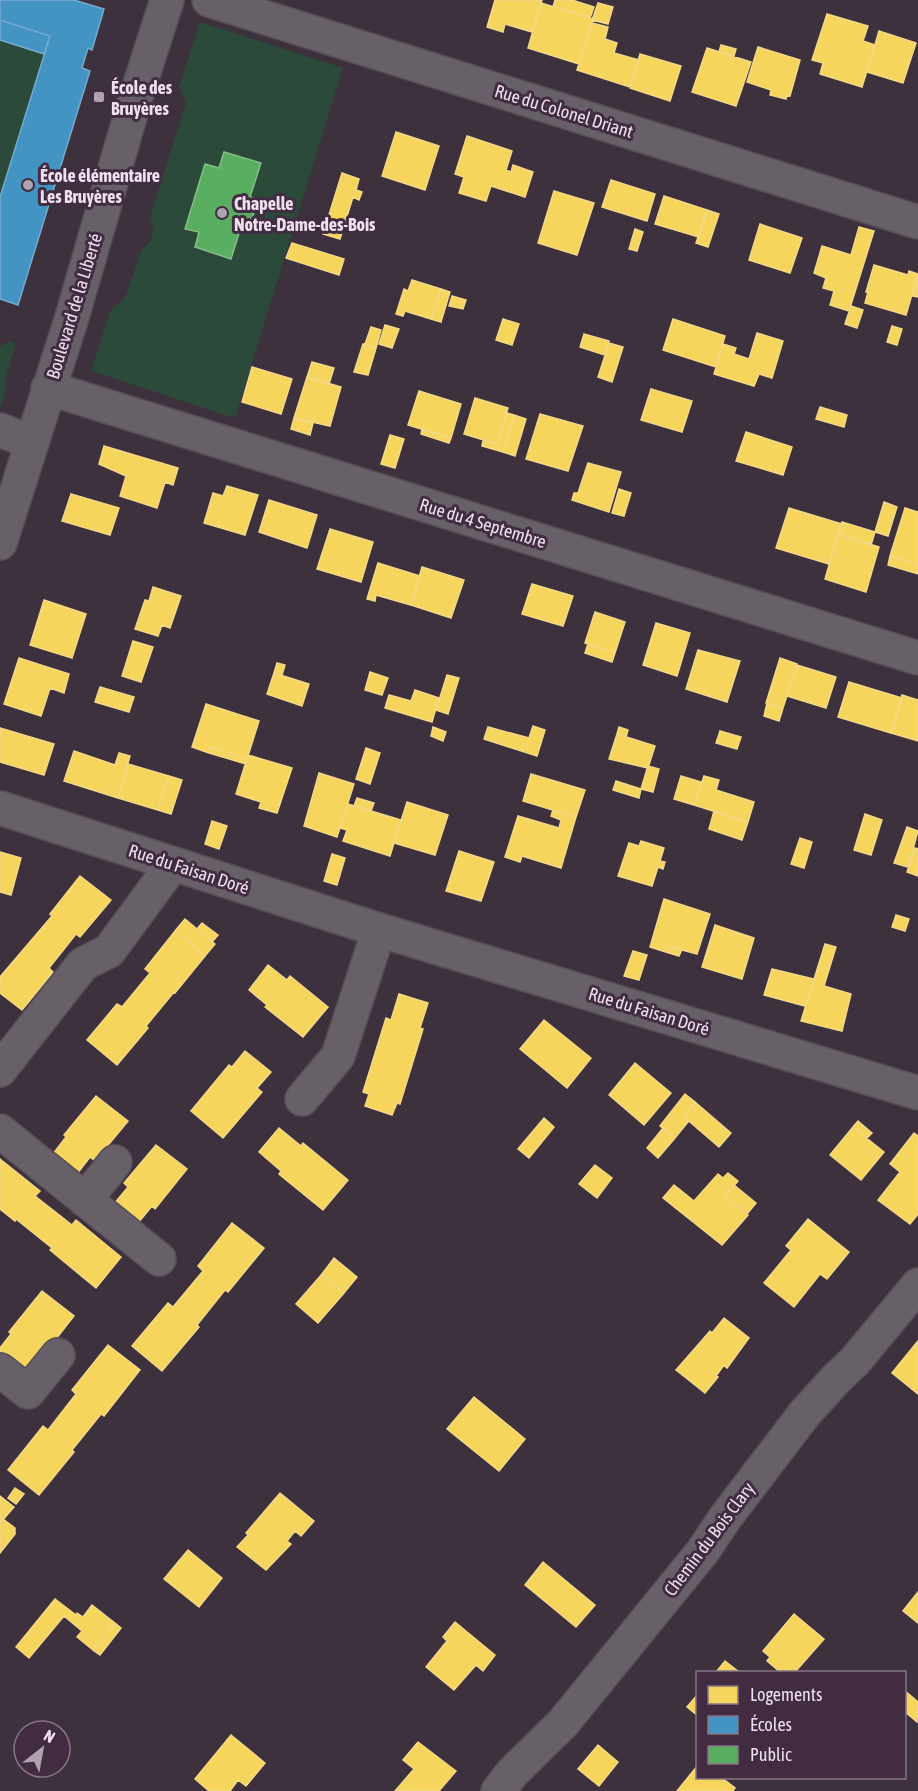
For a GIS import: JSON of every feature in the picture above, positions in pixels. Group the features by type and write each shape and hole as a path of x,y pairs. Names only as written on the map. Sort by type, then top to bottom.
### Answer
{"street":[{"name":"Boulevard de la Liberté","path":"0,543 72,317 167,0"},
{"name":"Rue du Colonel Driant","path":"209,0 918,222"},
{"name":"Rue du 4 Septembre","path":"48,388 918,658"},
{"path":"0,430 31,442"},
{"name":"Rue du Faisan Doré","path":"0,808 379,930 918,1093"},
{"path":"0,1070 10,1033 83,964 109,951 173,864"},
{"path":"302,1099 338,1056 379,930"},
{"path":"0,1131 159,1259"},
{"path":"85,1200 115,1162"},
{"name":"Chemin du Bois Clary","path":"498,1791 512,1773 563,1724 703,1551 724,1518 805,1413 855,1361 918,1285"},
{"path":"0,1370 28,1392 58,1355"}],"green space":[{"path":"200,22 343,68 235,418 91,371 110,311 125,298 141,251 152,239 150,217 186,103 179,87","holes":["224,153 260,163 231,258 195,247 199,232 185,228 205,165 219,168"]},
{"path":"0,40 44,54 0,197"},
{"path":"11,341 16,345 7,373 0,408 0,346"}],"building: Logements":[{"path":"495,0 542,0 532,32 505,24 503,32 487,27"},
{"path":"555,0 572,0 594,7 590,18 553,7"},
{"path":"541,3 593,19 579,64 528,48"},
{"path":"598,3 613,7 608,24 592,20"},
{"path":"827,14 868,26 863,41 875,45 862,87 820,74 823,63 812,60"},
{"path":"592,23 608,27 605,39 617,43 614,53 639,60 630,87 577,70"},
{"path":"879,31 916,43 903,83 867,72"},
{"path":"721,45 736,49 734,56 719,52"},
{"path":"758,47 800,60 790,96 787,95 786,99 770,95 771,90 747,82"},
{"path":"707,48 751,62 736,106 692,92"},
{"path":"640,54 681,66 670,101 630,88"},
{"path":"396,132 439,146 425,190 382,176"},
{"path":"467,136 512,151 506,170 511,172 513,165 533,172 525,197 491,186 486,201 459,193 464,177 455,174"},
{"path":"342,173 359,179 356,190 362,192 359,200 353,197 340,239 323,234"},
{"path":"611,180 655,194 647,221 602,207"},
{"path":"554,191 594,203 577,255 538,243"},
{"path":"664,196 707,210 699,237 655,224"},
{"path":"707,210 719,214 708,247 696,243"},
{"path":"760,224 802,238 790,273 749,260"},
{"path":"859,227 874,231 849,311 830,305 834,291 823,288 826,278 814,273 822,246 851,255"},
{"path":"635,229 643,232 637,251 629,249"},
{"path":"292,243 344,259 339,275 286,258"},
{"path":"874,265 908,275 909,271 918,274 906,315 865,303"},
{"path":"918,277 918,297 912,296"},
{"path":"412,280 441,289 431,319 405,311 403,316 396,314 404,289 408,291"},
{"path":"441,289 450,292 441,322 431,319"},
{"path":"452,296 466,300 463,309 449,306"},
{"path":"851,306 863,310 857,328 845,324"},
{"path":"503,319 519,324 512,345 496,340"},
{"path":"673,319 725,336 716,367 663,350"},
{"path":"385,325 399,329 392,348 379,344"},
{"path":"892,326 902,329 897,345 887,342"},
{"path":"371,327 381,330 376,348 365,344"},
{"path":"757,333 783,341 772,378 759,374 754,386 714,374 723,344 736,348 734,354 749,359"},
{"path":"584,334 609,341 605,355 580,347"},
{"path":"609,343 623,347 612,382 598,377"},
{"path":"363,344 376,348 368,375 354,372"},
{"path":"312,362 334,368 329,384 307,377"},
{"path":"252,367 292,379 281,414 242,402"},
{"path":"307,377 341,387 330,426 294,418"},
{"path":"651,389 692,401 682,432 641,420"},
{"path":"419,391 461,404 451,438 408,425"},
{"path":"475,398 508,408 497,444 464,434"},
{"path":"820,407 847,415 844,427 816,419"},
{"path":"507,413 514,415 503,452 482,446 483,440 497,444"},
{"path":"540,414 583,426 568,471 526,459"},
{"path":"514,415 526,419 515,456 503,452"},
{"path":"294,418 313,423 310,435 291,429"},
{"path":"422,429 451,438 449,443 421,434"},
{"path":"746,432 792,447 783,475 736,461"},
{"path":"390,435 404,439 395,468 381,464"},
{"path":"104,446 178,468 173,485 165,482 157,508 120,496 126,476 99,464"},
{"path":"588,463 621,472 609,512 572,500 574,493 578,493"},
{"path":"227,486 258,495 245,535 204,523 213,493 223,496"},
{"path":"619,489 631,493 624,516 612,513"},
{"path":"71,494 119,508 110,535 62,521"},
{"path":"269,500 317,515 307,548 259,532"},
{"path":"884,502 897,507 888,536 875,532"},
{"path":"789,508 842,524 829,564 776,548"},
{"path":"905,508 918,512 918,564 890,556"},
{"path":"842,522 875,532 871,545 838,534"},
{"path":"330,529 373,542 361,582 317,569"},
{"path":"838,534 879,547 866,592 825,579"},
{"path":"890,556 918,564 918,574 888,565"},
{"path":"378,563 420,576 411,605 376,595 375,601 367,599"},
{"path":"422,567 464,580 451,618 411,605"},
{"path":"532,584 573,596 563,626 522,614"},
{"path":"153,587 181,596 170,628 162,625 158,636 135,629 145,600 149,601"},
{"path":"44,600 86,614 72,658 30,645"},
{"path":"595,612 625,622 615,653 585,643"},
{"path":"656,623 690,633 677,676 643,665"},
{"path":"133,641 153,647 141,682 122,676"},
{"path":"588,644 615,653 612,662 585,653"},
{"path":"698,650 740,661 727,702 686,689"},
{"path":"19,658 69,674 64,693 50,688 41,716 4,704"},
{"path":"780,658 797,664 783,708 766,703"},
{"path":"277,663 285,665 282,675 274,673"},
{"path":"797,665 836,677 826,708 787,696"},
{"path":"370,672 388,678 382,695 365,690"},
{"path":"274,673 309,684 302,706 267,694"},
{"path":"447,675 459,678 448,714 436,710"},
{"path":"849,682 902,698 891,733 838,717"},
{"path":"100,687 134,697 129,712 95,702"},
{"path":"415,690 439,698 432,722 385,708 389,695 411,701"},
{"path":"902,695 918,700 918,741 891,733"},
{"path":"767,703 783,708 779,721 764,716"},
{"path":"206,704 259,721 247,759 211,747 209,753 192,747"},
{"path":"533,726 545,730 537,756 484,739 488,727 529,738"},
{"path":"433,727 446,732 443,741 431,736"},
{"path":"619,727 628,730 626,737 617,734"},
{"path":"0,728 54,744 44,775 0,762"},
{"path":"720,731 741,737 737,749 716,743"},
{"path":"617,734 655,746 648,768 609,759"},
{"path":"211,747 247,759 246,764 209,753"},
{"path":"366,748 380,753 370,784 356,779"},
{"path":"74,751 115,765 119,753 130,756 118,798 64,781"},
{"path":"248,755 292,768 277,813 259,808 261,802 236,794"},
{"path":"128,764 169,776 158,810 118,798"},
{"path":"648,766 659,769 653,792 641,789"},
{"path":"319,773 354,784 337,837 304,826"},
{"path":"531,774 585,790 576,817 523,801"},
{"path":"169,776 182,780 171,814 158,810"},
{"path":"681,776 701,782 694,805 674,799"},
{"path":"704,776 719,780 716,790 754,802 748,822 694,805"},
{"path":"616,781 641,789 639,798 613,790"},
{"path":"357,798 374,803 371,811 354,806"},
{"path":"407,802 448,815 435,855 394,843"},
{"path":"348,804 401,820 390,856 343,841 347,830 340,828"},
{"path":"553,810 576,817 561,868 522,856 520,862 505,857 518,816 559,828 561,820 551,816"},
{"path":"714,811 748,822 742,840 709,829"},
{"path":"865,814 882,820 871,855 854,850"},
{"path":"212,821 227,826 219,849 205,844"},
{"path":"907,827 918,831 908,867 894,863"},
{"path":"800,838 812,842 804,868 791,864"},
{"path":"641,841 664,848 660,861 665,862 663,869 658,867 652,886 618,876 629,843 639,846"},
{"path":"915,848 918,849 918,876 907,872"},
{"path":"459,851 494,862 481,901 446,891"},
{"path":"0,852 21,858 11,895 0,892"},
{"path":"332,854 345,858 337,885 324,881"},
{"path":"80,876 111,900 80,937 76,934 49,968 53,972 22,1010 0,993 0,977 52,916 50,914"},
{"path":"664,899 710,914 697,954 671,947 669,953 650,947"},
{"path":"896,915 909,919 905,931 892,927"},
{"path":"185,919 215,944 205,956 175,931"},
{"path":"202,923 218,935 212,942 197,929"},
{"path":"715,925 754,938 742,979 702,967"},
{"path":"175,931 205,956 146,1026 148,1028 117,1065 87,1040 117,1004 122,1007 150,973 145,969"},
{"path":"825,944 836,947 824,986 851,994 842,1031 801,1021"},
{"path":"671,947 682,949 679,956 669,953"},
{"path":"633,951 647,955 639,980 624,976"},
{"path":"268,965 287,980 290,976 328,1007 303,1037 265,1007 267,1005 249,990"},
{"path":"772,969 814,979 805,1006 764,995"},
{"path":"399,994 428,1003 420,1028 423,1029 400,1104 397,1103 392,1115 365,1106 369,1094 363,1092 386,1018 391,1020"},
{"path":"544,1020 591,1058 567,1088 520,1049"},
{"path":"245,1051 271,1072 257,1088 262,1092 223,1138 191,1111 229,1065 232,1067"},
{"path":"635,1063 671,1093 644,1125 609,1095"},
{"path":"685,1094 695,1102 684,1117 688,1122 675,1138 660,1126"},
{"path":"96,1096 128,1121 95,1161 90,1157 77,1174 53,1154 66,1137 64,1135"},
{"path":"695,1102 731,1133 719,1147 684,1117"},
{"path":"544,1118 554,1127 529,1158 518,1149"},
{"path":"858,1121 872,1133 867,1138 853,1127"},
{"path":"853,1127 884,1152 861,1180 830,1155"},
{"path":"279,1128 301,1146 303,1143 348,1180 323,1210 279,1174 281,1171 259,1152"},
{"path":"663,1128 675,1138 658,1158 647,1148"},
{"path":"914,1133 918,1136 918,1214 910,1224 878,1200 900,1172 890,1164"},
{"path":"156,1145 187,1169 155,1209 152,1206 138,1223 114,1204 128,1187 124,1183"},
{"path":"0,1159 40,1191 35,1196 72,1225 76,1220 121,1257 96,1288 50,1250 52,1248 0,1209"},
{"path":"595,1165 612,1178 597,1198 579,1184"},
{"path":"728,1173 738,1181 725,1196 748,1215 722,1245 663,1198 674,1185 694,1201 718,1174 723,1178"},
{"path":"734,1185 756,1203 747,1214 725,1196"},
{"path":"808,1219 849,1252 827,1279 820,1274 794,1307 764,1283 791,1250 786,1246"},
{"path":"232,1223 264,1248 228,1292 225,1290 197,1325 199,1327 162,1371 132,1346 168,1303 173,1307 203,1271 198,1266"},
{"path":"334,1258 357,1277 344,1293 322,1274"},
{"path":"322,1274 344,1293 318,1323 296,1304"},
{"path":"42,1291 74,1316 41,1358 37,1354 22,1372 0,1353 0,1348 11,1334 9,1332"},
{"path":"724,1318 749,1338 727,1368 724,1365 705,1393 676,1370"},
{"path":"918,1341 918,1394 892,1373"},
{"path":"108,1345 140,1370 104,1416 101,1414 39,1495 8,1470 43,1426 48,1430 76,1394 72,1390"},
{"path":"474,1397 525,1439 499,1471 447,1429"},
{"path":"15,1488 24,1494 16,1504 8,1498"},
{"path":"280,1493 314,1521 301,1536 295,1531 287,1541 291,1544 266,1570 237,1547"},
{"path":"0,1496 14,1507 0,1523"},
{"path":"3,1519 15,1528 15,1534 0,1553 0,1523"},
{"path":"188,1550 222,1578 199,1607 164,1579"},
{"path":"543,1562 595,1605 576,1627 525,1585"},
{"path":"918,1592 918,1623 903,1611"},
{"path":"55,1599 76,1615 77,1613 83,1617 92,1605 115,1623 93,1650 77,1637 82,1631 64,1616 29,1658 16,1647"},
{"path":"794,1614 824,1639 796,1671 779,1671 767,1661 770,1657 763,1651"},
{"path":"455,1622 495,1655 483,1671 476,1665 454,1690 426,1667 447,1641 443,1637"},
{"path":"115,1623 121,1628 100,1655 93,1650"},
{"path":"725,1661 738,1671 717,1671"},
{"path":"906,1692 918,1702 917,1722 906,1713"},
{"path":"696,1696 696,1714 687,1707"},
{"path":"231,1735 265,1763 246,1786 238,1780 230,1791 209,1791 195,1779"},
{"path":"418,1742 456,1771 439,1791 395,1791 414,1769 403,1760"},
{"path":"598,1745 618,1762 599,1786 578,1769"},
{"path":"696,1767 696,1779 723,1779 735,1788 733,1791 677,1791"}],"building: Écoles":[{"name":"École élémentaire Les Bruyères","path":"0,0 74,0 104,9 92,50 88,48 82,68 90,71 18,305 0,299 0,197 50,36 0,20"},
{"path":"0,20 50,36 44,54 0,40"}],"building: Public":[{"name":"Chapelle Notre-Dame-des-Bois","path":"224,152 261,163 250,197 258,199 249,229 241,227 231,259 195,247 199,232 185,229 205,164 219,168"}],"place":[{"name":"École des Bruyères","path":"99,97"},
{"name":"École élémentaire Les Bruyères","path":"28,185"},
{"name":"Chapelle Notre-Dame-des-Bois","path":"222,213"}]}
